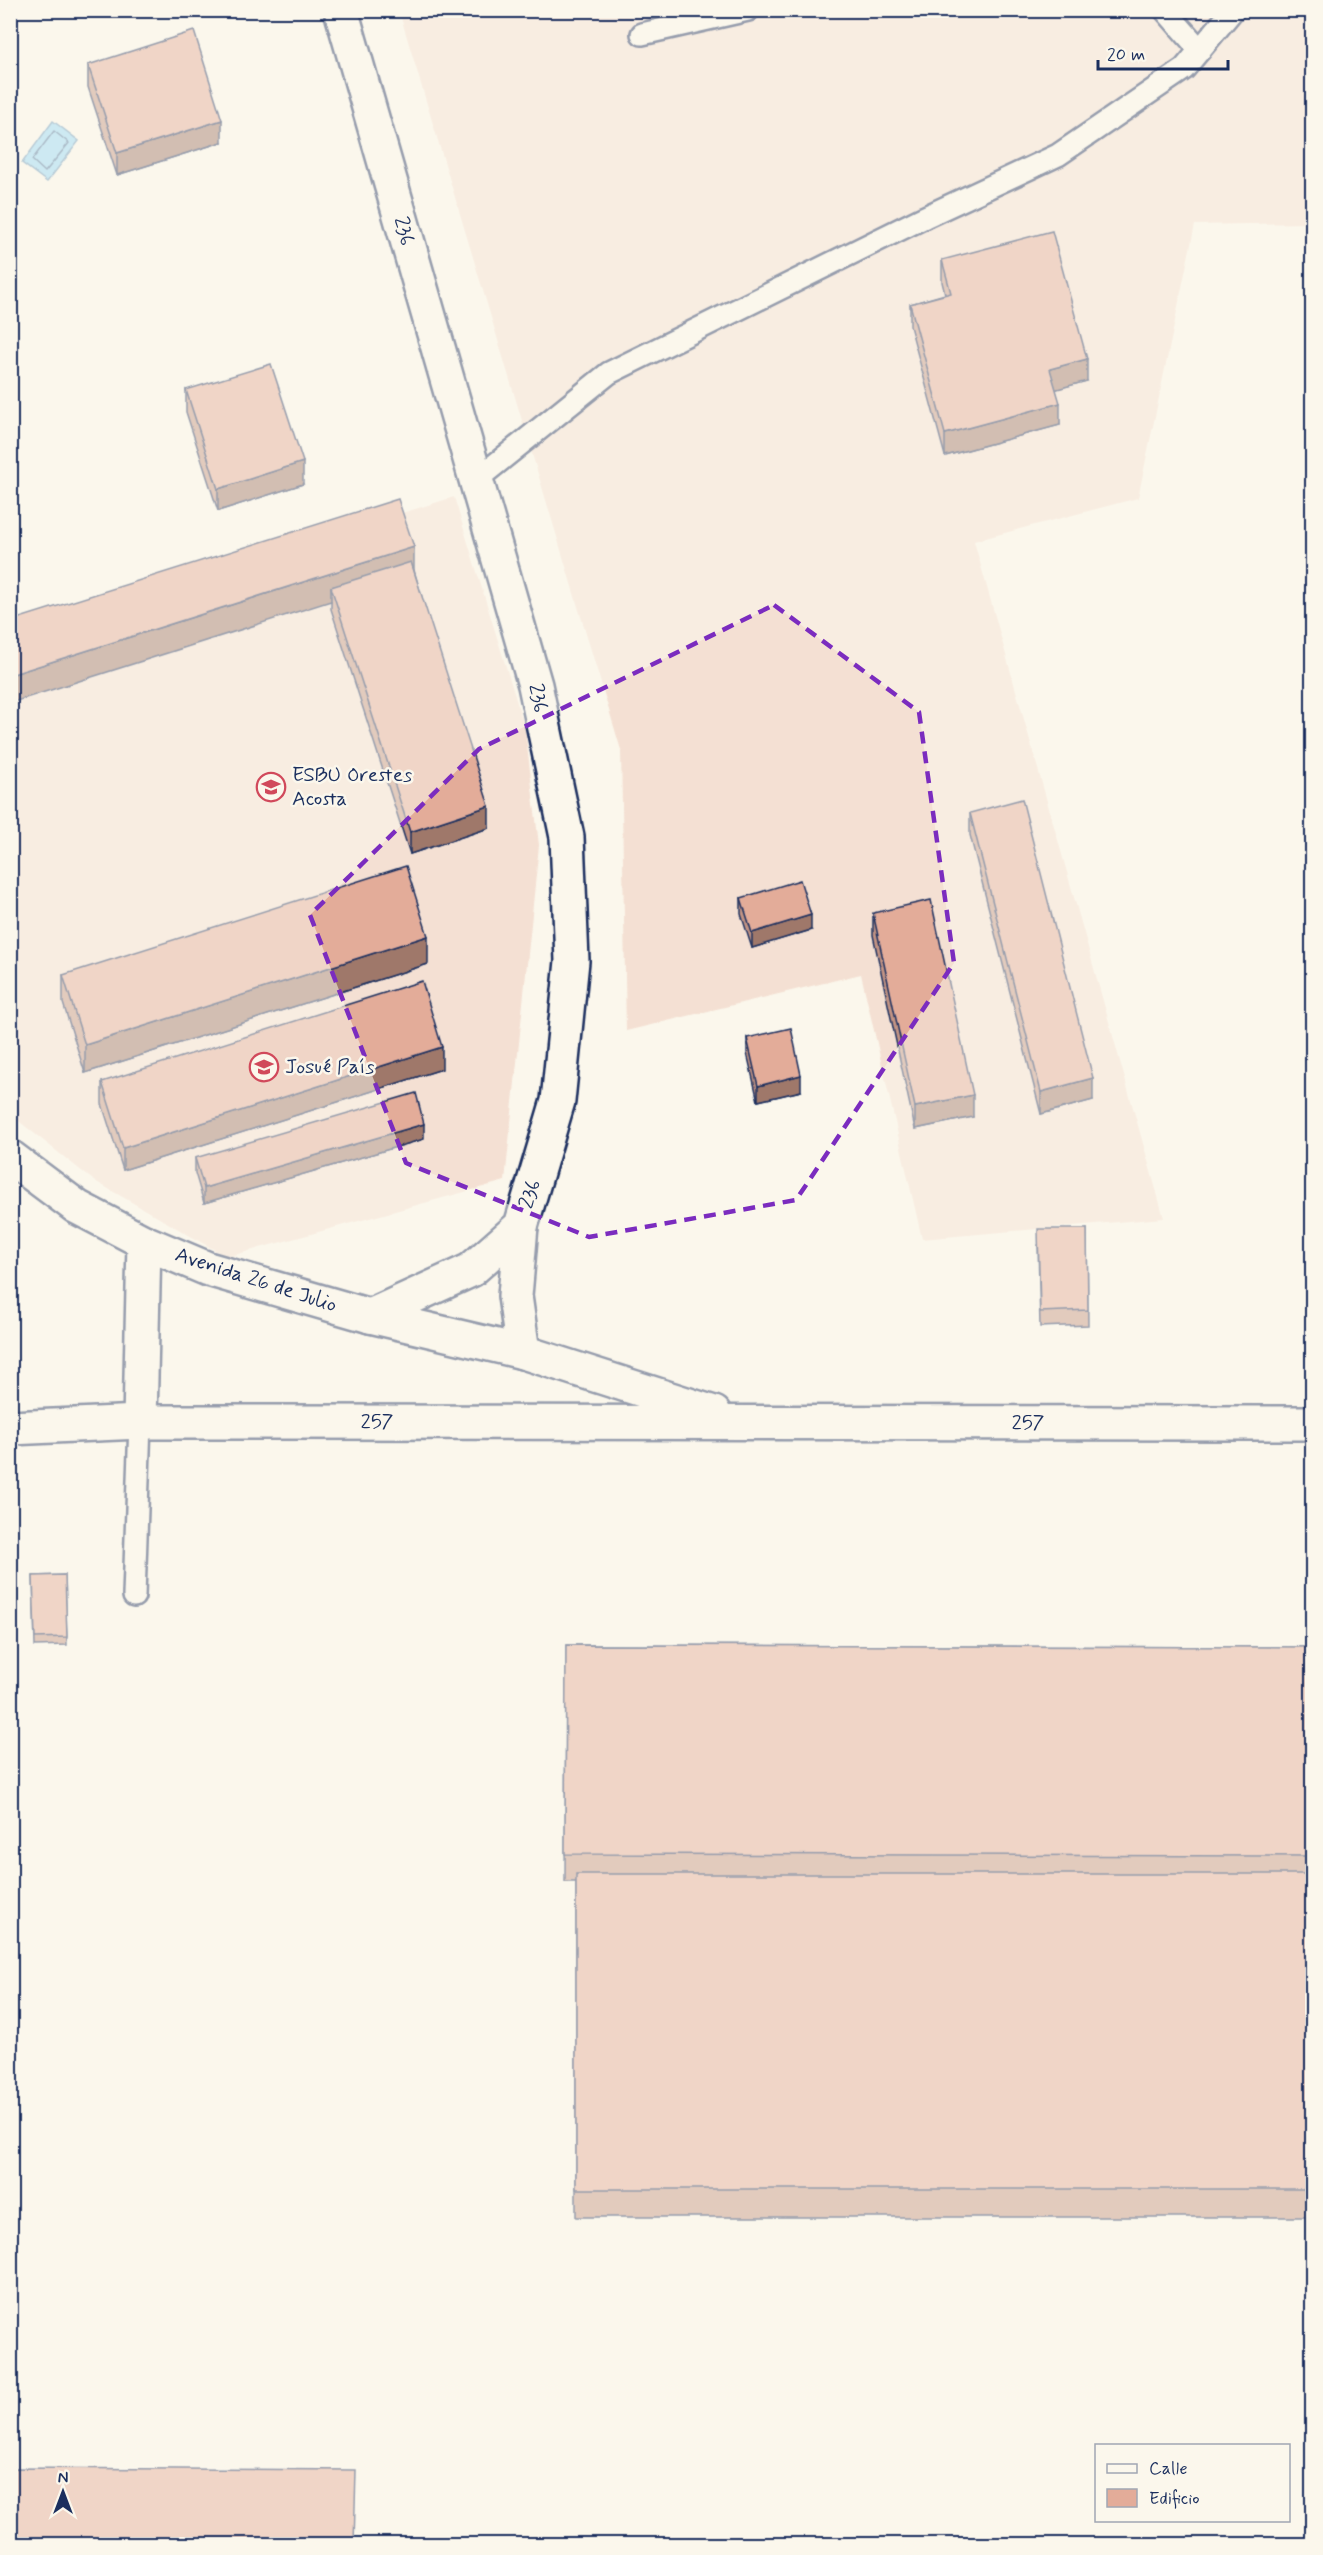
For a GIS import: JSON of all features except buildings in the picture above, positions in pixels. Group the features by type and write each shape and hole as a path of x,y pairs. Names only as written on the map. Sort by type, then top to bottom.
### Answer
{"street":[{"name":"236","path":"341,10 535,685 567,837 572,961 558,1101 521,1226 471,1270 370,1316"},
{"name":"Avenida 26 de Julio","path":"10,1157 77,1207 144,1242 208,1269 370,1316"},
{"path":"521,1226 515,1296 523,1352"},
{"name":"Avenida 26 de Julio","path":"140,1422 144,1242"},
{"name":"257","path":"370,1316 523,1352 743,1423"},
{"name":"257","path":"10,1428 140,1422 1312,1423"}],"lane":[{"path":"642,34 748,10"},
{"path":"1165,10 1200,50"},
{"path":"476,480 609,374 924,217 1058,155 1184,69 1233,10"},
{"path":"134,1596 140,1422"}],"highlighted area":[{"path":"774,605 919,712 954,963 796,1200 589,1237 406,1163 310,915 479,749"}],"shaded area":[{"path":"399,11 1312,11 1312,223 1195,225 1138,498 974,541 1164,1218 922,1239 861,974 626,1031 621,750"},
{"path":"454,497 525,729 539,845 505,1181 227,1257 93,1180 11,1115 10,634"}],"water":[{"path":"53,121 79,141 47,182 22,163"}],"place":[{"name":"ESBU Orestes Acosta","path":"271,787"},
{"name":"Josué País","path":"264,1067"}]}
